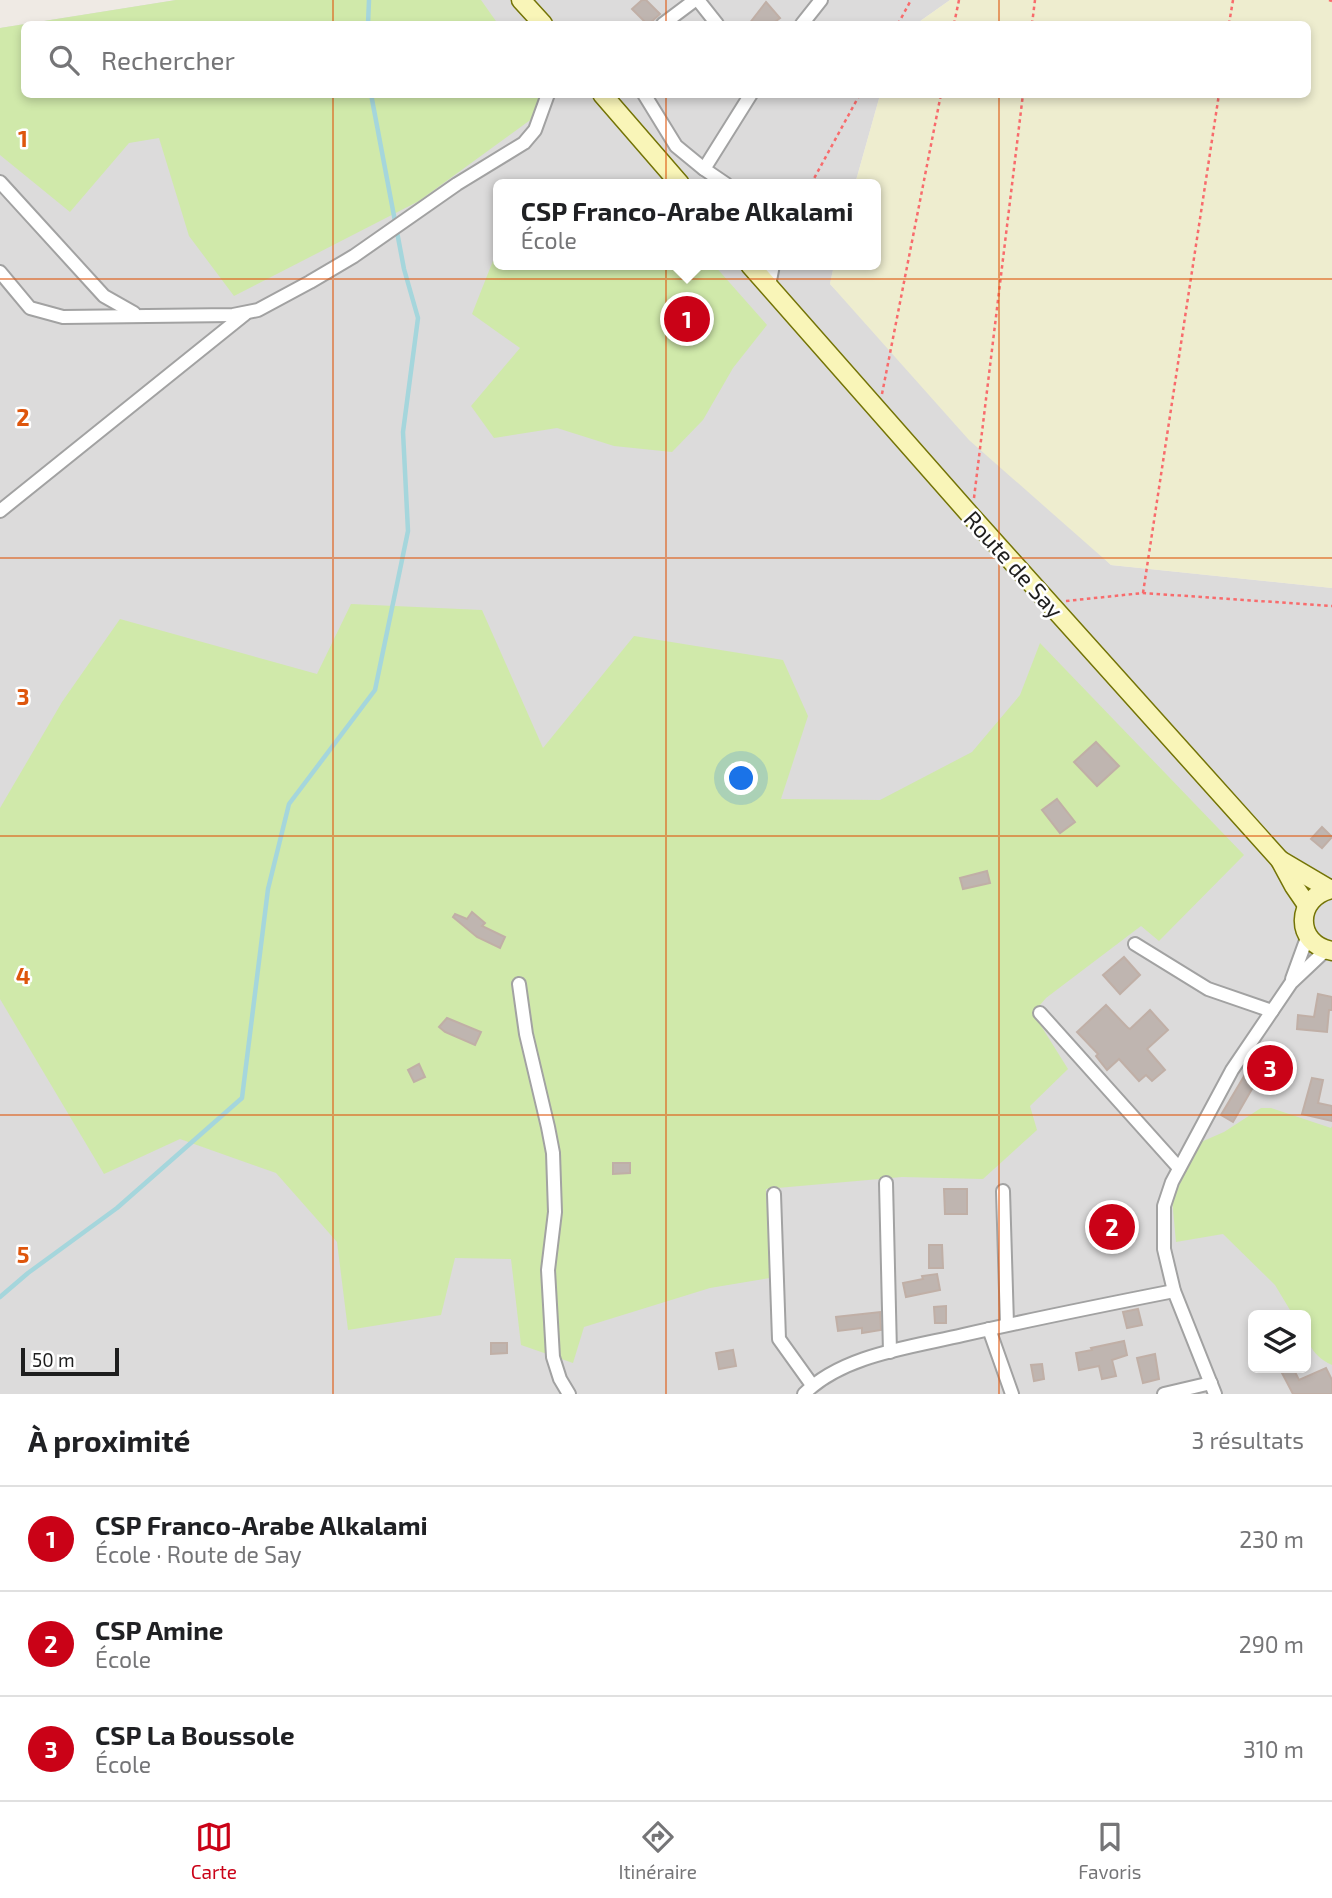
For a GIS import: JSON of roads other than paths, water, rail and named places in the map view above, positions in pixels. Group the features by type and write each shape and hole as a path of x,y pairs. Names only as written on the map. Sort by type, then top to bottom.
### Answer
{"main road":[{"path":"521,0 539,21"},
{"path":"605,98 676,179"},
{"name":"Route de Say","path":"755,270 1280,860 1307,905"},
{"name":"Route de Say","path":"1280,860 1331,889"},
{"path":"1329,951 1312,942 1304,920 1307,905 1313,897 1331,889"}],"street":[{"path":"667,21 697,0 714,21"},
{"path":"804,21 821,0"},
{"path":"0,272 30,308 63,317 222,316 258,310 354,256 457,184 524,143 535,130 547,98"},
{"path":"646,98 676,146 719,179"},
{"path":"704,169 748,98"},
{"path":"0,182 104,296 138,315"},
{"path":"769,286 772,270"},
{"path":"0,511 247,313"},
{"path":"1166,1394 1213,1388 1174,1291 1164,1249 1164,1206 1179,1168 1233,1070 1291,983 1308,935"},
{"path":"1135,944 1208,989 1272,1011"},
{"path":"1291,983 1329,951"},
{"path":"519,984 526,1034 553,1153 555,1212 548,1269 553,1357 560,1379 569,1394"},
{"path":"1040,1013 1179,1168"},
{"path":"886,1183 890,1352"},
{"path":"1003,1191 1007,1324"},
{"path":"774,1194 779,1339 808,1390 828,1375 857,1362 890,1352 1007,1324 1174,1291"},
{"path":"989,1329 1012,1394"}],"waterway":[{"path":"368,21 369,0"},
{"path":"0,1297 28,1273 117,1208 242,1098 268,889 289,804 375,690 408,531 403,432 418,318 404,269 372,98"}],"place":[{"name":"CSP Franco-Arabe Alkalami","path":"687,319"},
{"name":"CSP La Boussole","path":"1270,1068"},
{"name":"CSP Amine","path":"1112,1227"}]}
